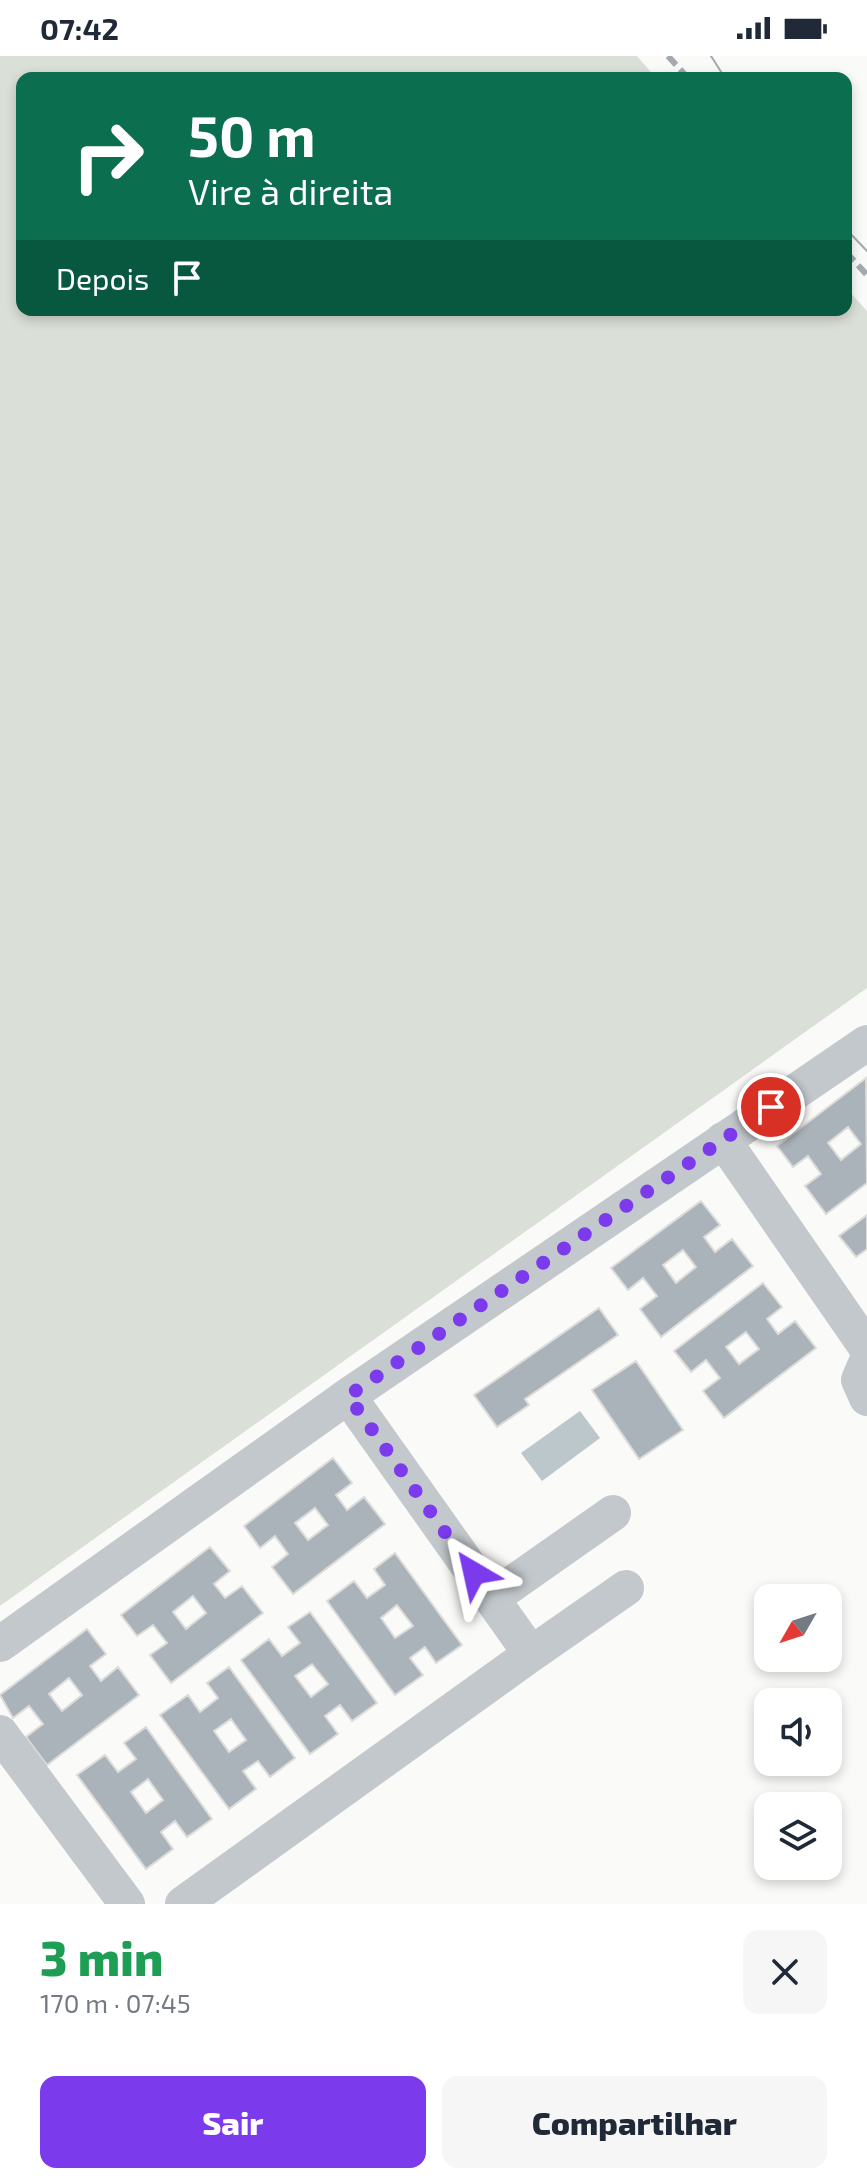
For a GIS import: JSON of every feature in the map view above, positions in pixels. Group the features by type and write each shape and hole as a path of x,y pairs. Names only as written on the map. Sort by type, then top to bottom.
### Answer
{"street":[{"path":"0,1644 348,1396 867,1043"},
{"path":"723,1140 867,1348"},
{"path":"867,1361 859,1380 867,1398"},
{"path":"348,1396 531,1654"},
{"path":"492,1598 613,1513"},
{"path":"183,1904 626,1588"},
{"path":"0,1733 127,1904"}],"shaded area":[{"path":"0,56 637,56 651,72 16,72 16,316 852,316 852,295 867,311 867,988 0,1606"},
{"path":"580,1411 600,1438 542,1481 521,1453"}],"building":[{"path":"866,1078 867,1183 826,1214 805,1186 821,1174 808,1156 793,1167 777,1146","holes":["848,1127 861,1144 841,1160 828,1143"]},
{"path":"701,1201 720,1225 704,1237 715,1252 732,1239 753,1266 661,1337 640,1309 657,1296 643,1278 628,1290 611,1268","holes":["683,1250 696,1267 676,1283 663,1265"]},
{"path":"867,1215 867,1249 856,1257 839,1236"},
{"path":"763,1283 782,1307 767,1319 778,1334 795,1321 816,1348 724,1418 703,1391 720,1378 706,1360 691,1372 674,1351","holes":["746,1332 759,1349 739,1364 726,1347"]},
{"path":"599,1308 618,1335 525,1399 529,1405 497,1427 474,1395"},
{"path":"636,1361 683,1430 639,1459 592,1390"},
{"path":"333,1458 352,1483 336,1495 347,1510 364,1497 385,1524 293,1594 272,1567 288,1554 275,1536 260,1548 244,1526","holes":["315,1508 328,1525 308,1540 295,1523"]},
{"path":"210,1547 230,1571 214,1584 225,1598 242,1586 263,1613 171,1683 150,1655 167,1643 153,1625 137,1636 121,1615","holes":["193,1596 206,1613 186,1629 173,1612"]},
{"path":"395,1553 462,1645 436,1663 425,1647 410,1658 423,1675 395,1695 327,1601 354,1581 367,1598 385,1585 374,1569","holes":["397,1605 413,1626 395,1638 381,1618"]},
{"path":"310,1612 377,1703 352,1721 340,1705 325,1716 338,1734 310,1754 241,1660 269,1639 282,1656 300,1643 288,1627","holes":["312,1664 328,1684 311,1697 295,1676"]},
{"path":"87,1629 106,1654 90,1666 101,1681 118,1667 139,1695 47,1765 26,1737 43,1724 29,1706 13,1718 0,1695","holes":["69,1678 82,1695 62,1711 49,1694"]},
{"path":"229,1667 295,1758 270,1777 258,1761 243,1771 256,1789 229,1809 160,1715 188,1695 200,1712 218,1698 207,1683","holes":["231,1719 246,1740 229,1752 214,1731"]},
{"path":"146,1727 212,1819 187,1837 175,1821 161,1832 173,1849 146,1869 77,1775 105,1755 118,1772 136,1759 124,1743","holes":["148,1779 163,1800 146,1813 131,1792"]}],"tram line":[{"path":"711,56 721,72"},
{"path":"852,235 867,251"}],"railway":[{"path":"668,56 683,72"},
{"path":"852,259 867,275"}],"route":[{"path":"474,1573 348,1396 771,1107"}]}
